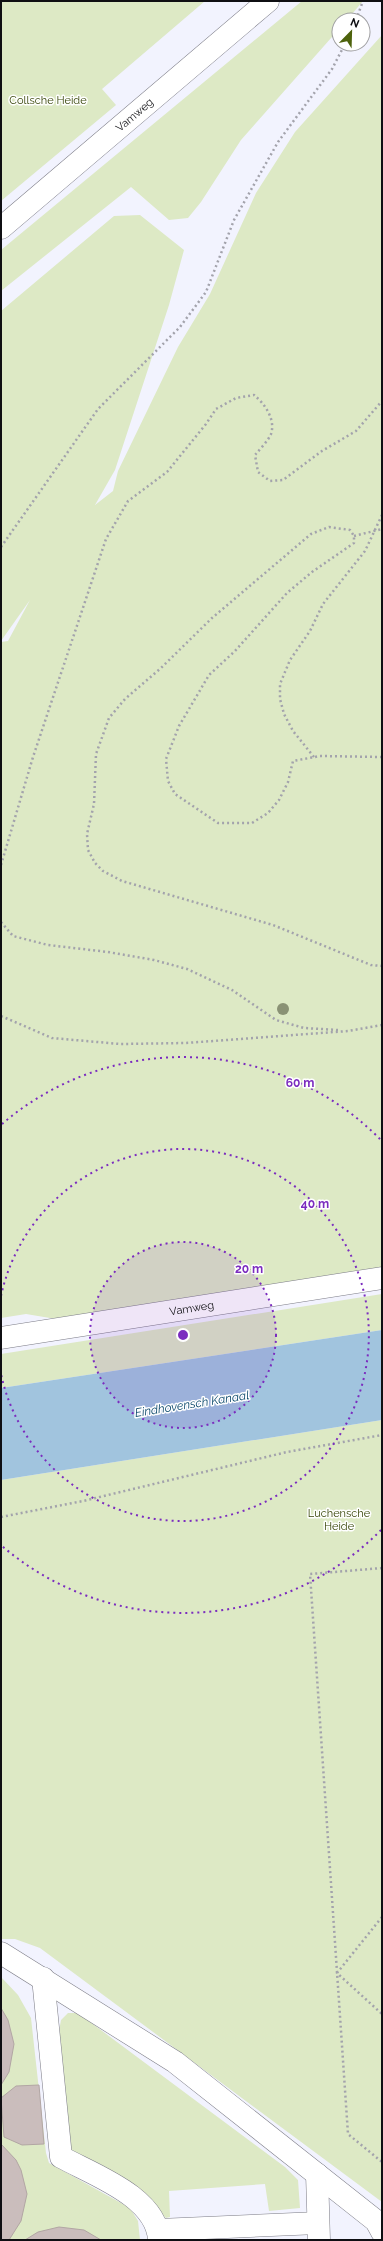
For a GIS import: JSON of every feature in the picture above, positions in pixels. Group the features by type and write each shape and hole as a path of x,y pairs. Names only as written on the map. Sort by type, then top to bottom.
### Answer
{"street":[{"name":"Vamweg","path":"1,228 268,1"},
{"name":"Vamweg","path":"1,1338 382,1278"},
{"path":"1,1953 175,2062 376,2221 382,2232"},
{"path":"43,1978 61,2157 136,2198 148,2211 159,2235 318,2231 317,2174"}],"path":[{"path":"359,12 363,1"},
{"path":"1,547 98,408 180,327 206,292 234,220 278,142 332,69 341,52"},
{"path":"1,864 33,757 106,539 128,501 166,472 206,424 216,409 236,398 254,395 264,404 270,418 271,434 255,455 258,472 270,481 283,480 322,451 356,431 382,401"},
{"path":"315,757 293,731 284,714 280,699 280,684 290,660 310,631 323,604 365,551 382,515"},
{"path":"382,757 352,755 315,757 293,761 288,782 279,800 268,813 252,823 218,823 180,797 168,781 166,759 179,726 209,676 235,651 286,593 312,572 354,543 354,536 350,530 329,528 311,534 212,618 161,668 124,698 109,718 96,754 94,804 87,834 88,850 95,863 103,871 122,881 273,925 371,965 382,966"},
{"path":"354,536 382,529"},
{"path":"1,922 13,936 20,938 48,945 108,952 154,960 187,969 232,990 276,1020 304,1028 348,1031"},
{"path":"1,1016 52,1038 120,1044 186,1043 348,1031 382,1025"},
{"path":"1,1517 83,1501 287,1452 382,1434"},
{"path":"382,1568 310,1574 348,2134 382,2162"},
{"path":"337,1973 382,1917"},
{"path":"337,1973 382,2014"}],"green space":[{"name":"Collsche Heide","path":"1,1 205,1 102,89 116,105 1,201"},
{"path":"302,1 363,1 354,12 331,12 331,38 241,140 201,202 188,218 169,220 131,187 1,291 1,250"},
{"path":"382,35 382,1272 68,1321 26,1314 1,1318 1,642 8,641 30,600 1,641 1,311 114,216 140,215 184,250 169,305 115,470 95,505 113,491 118,471 178,347 210,294 256,193 295,132 367,52 371,52 371,47"},
{"path":"382,1294 382,1330 1,1388 1,1354"},
{"name":"Luchensche Heide","path":"382,1420 382,2202 40,1948 15,1939 1,1939 1,1480"},
{"path":"1,1977 18,1995 31,2018 46,2153 49,2163 130,2208 138,2221 140,2240 1,2240"},
{"path":"68,2013 78,2013 285,2167 298,2180 300,2208 269,2211 265,2184 169,2191 170,2217 166,2218 150,2203 71,2150 59,2031 61,2020"}],"water":[{"name":"Eindhovensch Kanaal","path":"382,1330 382,1420 1,1480 1,1388"}],"building":[{"path":"1,2008 8,2020 14,2044 9,2072 1,2085"},
{"path":"39,2085 44,2144 22,2145 4,2137 1,2098 16,2086"},
{"path":"1,2144 16,2160 21,2170 27,2194 21,2221 9,2240 1,2240"},
{"path":"59,2227 84,2230 101,2240 25,2240 38,2232"}]}
